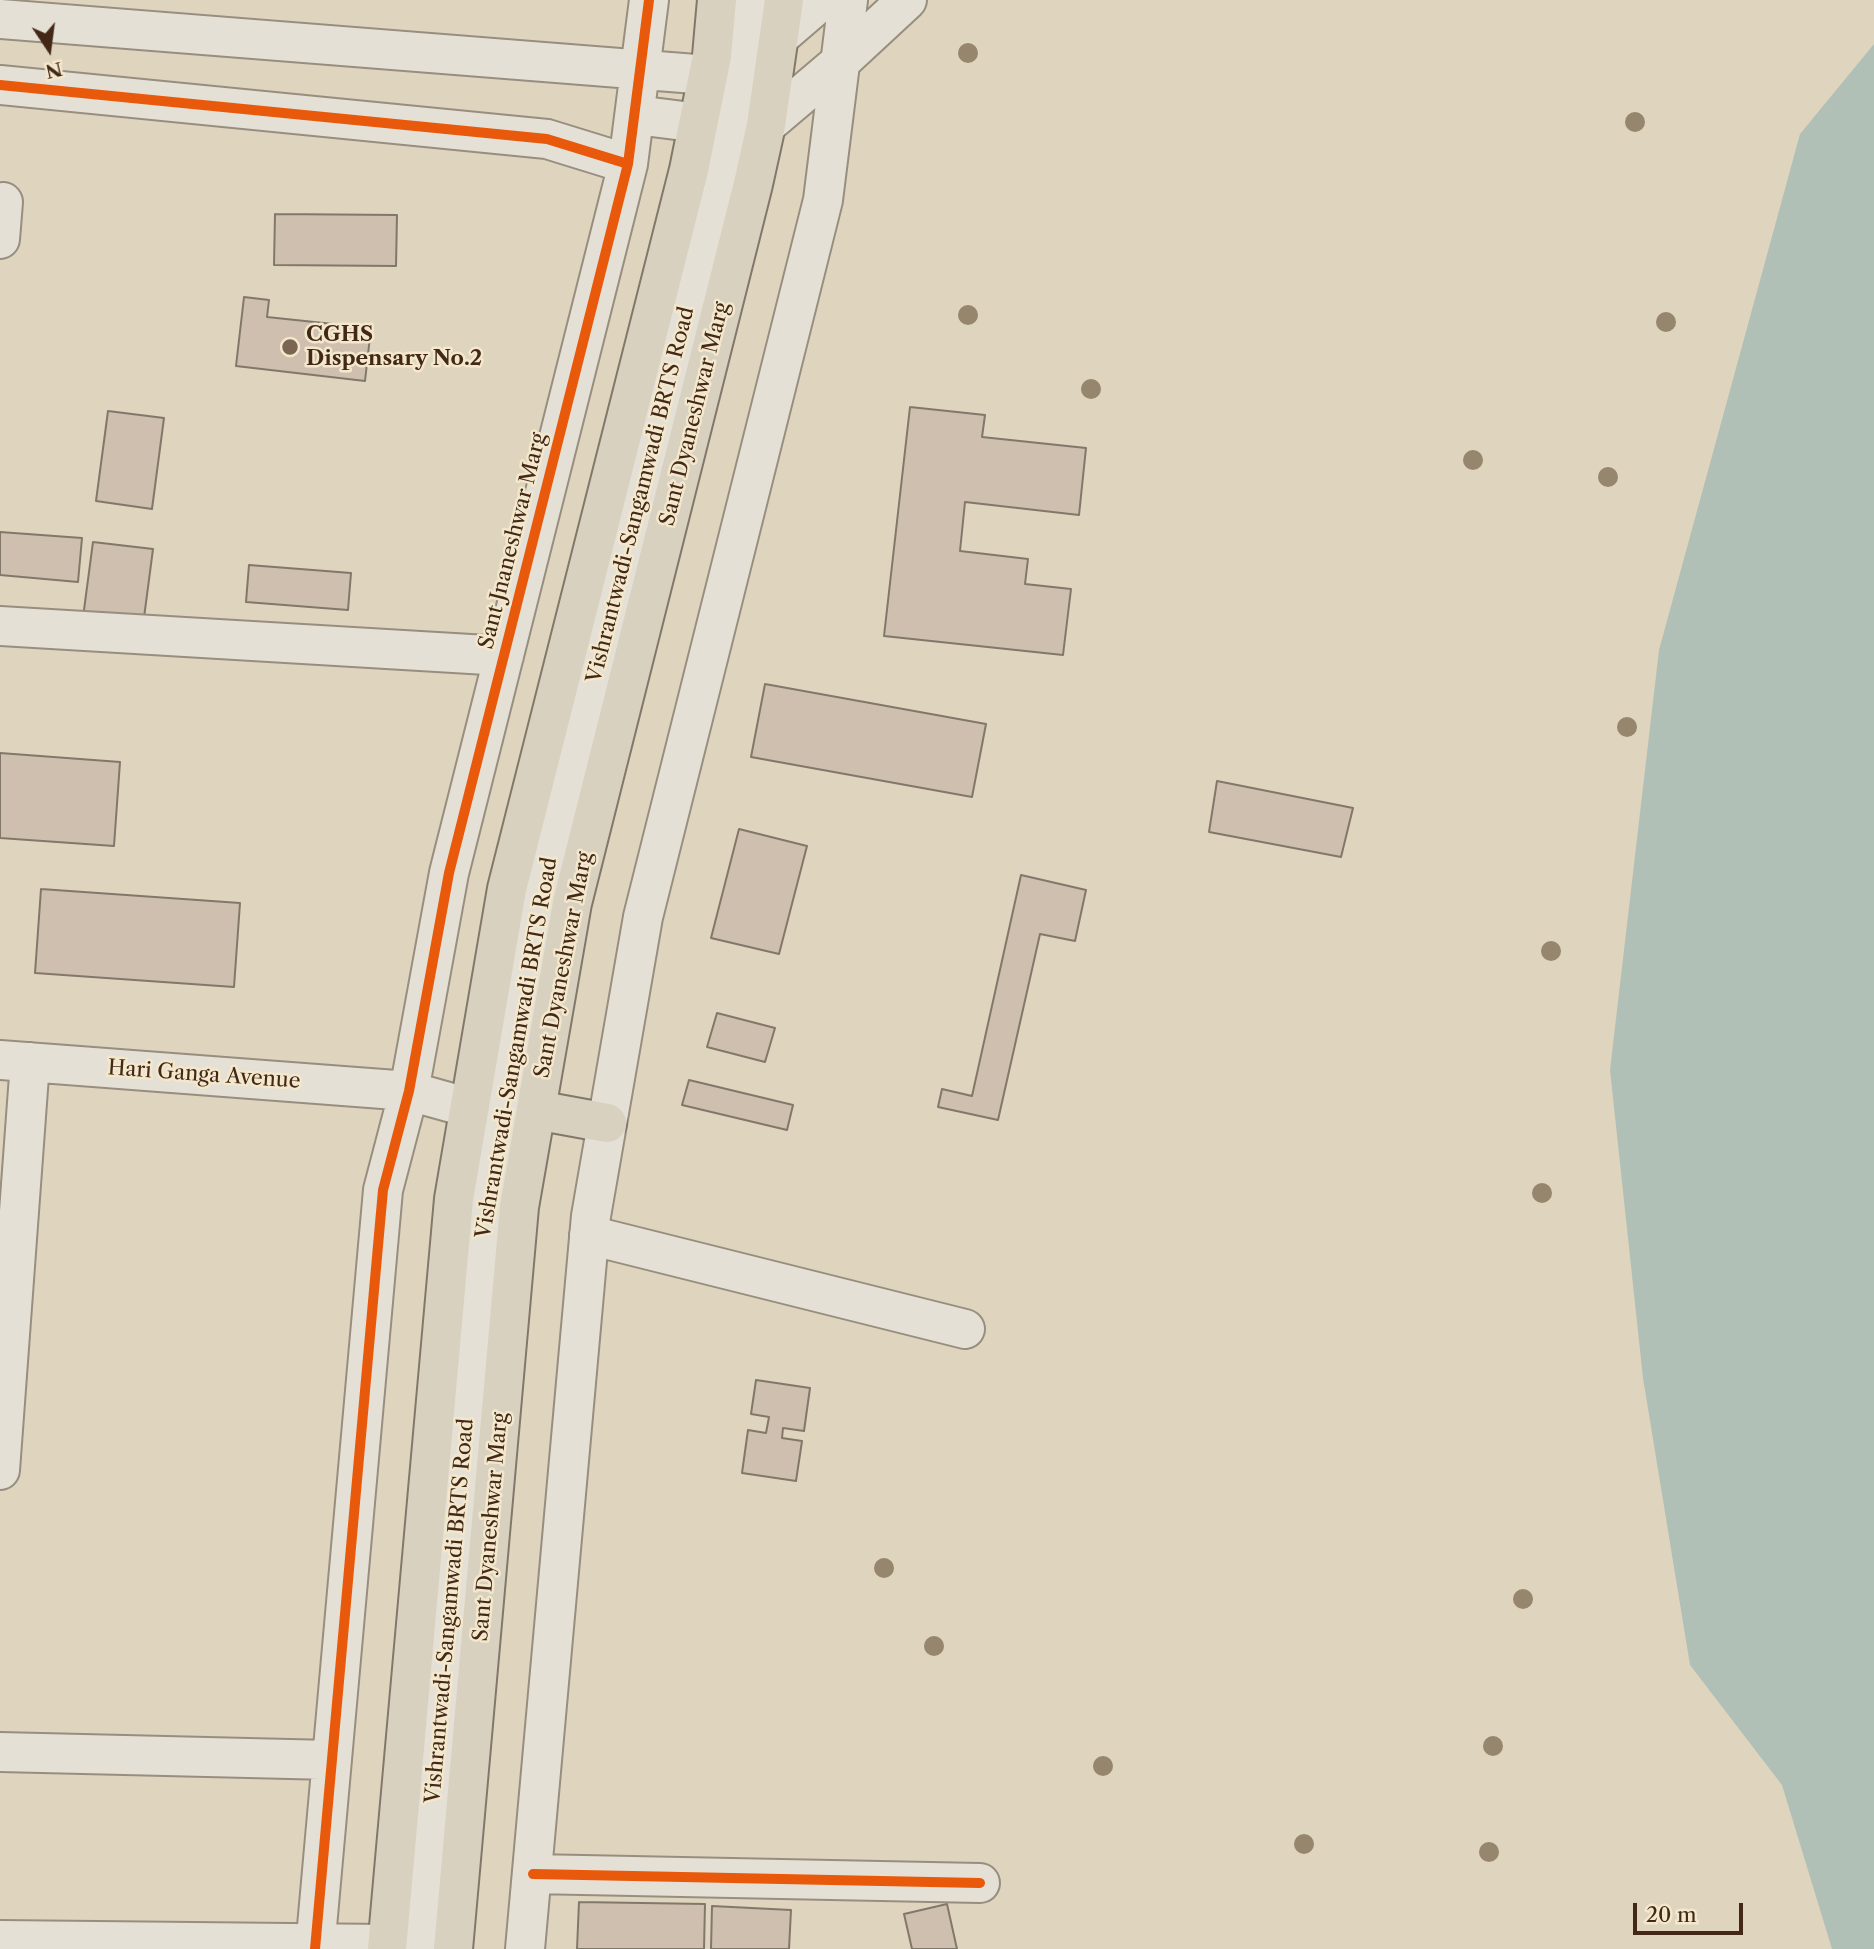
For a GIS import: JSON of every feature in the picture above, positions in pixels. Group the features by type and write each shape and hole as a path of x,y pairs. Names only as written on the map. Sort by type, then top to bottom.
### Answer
{"main road":[{"name":"Sant Dyaneshwar Marg","path":"453,1949 519,1207 572,903 732,124 717,0"},
{"name":"Sant Dyaneshwar Marg","path":"398,1947 454,1199 508,889 732,124 782,18"},
{"path":"536,1110 607,1123"}],"street":[{"name":"Sant Jnaneshwar Marg","path":"315,1946 383,1190 409,1091 449,873 628,164 649,0"},
{"path":"725,71 751,0"},
{"path":"0,19 642,69 725,71 782,18 822,0"},
{"path":"525,1949 589,1235 607,1123 642,917 823,200 848,0"},
{"path":"635,115 732,124 838,64 906,0"},
{"path":"0,85 547,139 628,164"},
{"name":"Vishrantwadi-Sangamwadi BRTS Road","path":"398,1947 487,1203 540,896 732,124"},
{"path":"0,626 504,656"},
{"path":"0,1470 15,1061"},
{"name":"Hari Ganga Avenue","path":"15,1061 409,1091 470,1108"},
{"path":"589,1235 965,1329"},
{"path":"0,1752 331,1760"},
{"path":"533,1874 980,1883"},
{"path":"0,1940 398,1947"}],"shaded area":[{"path":"1874,44 1874,1949 1832,1949 1782,1785 1690,1665 1643,1378 1610,1070 1659,650 1800,134"}],"building":[{"path":"275,214 397,215 396,266 274,265"},
{"path":"244,297 269,300 267,317 371,328 365,381 236,366"},
{"path":"910,407 985,415 982,437 1086,448 1079,515 965,502 960,551 1028,559 1025,584 1071,589 1063,655 884,636"},
{"path":"108,411 164,418 152,509 96,501"},
{"path":"0,532 82,538 78,582 0,575"},
{"path":"93,542 153,549 142,633 82,625"},
{"path":"249,565 351,573 348,610 246,602"},
{"path":"765,684 986,724 972,797 751,757"},
{"path":"0,753 120,762 114,846 0,838"},
{"path":"1217,781 1353,808 1341,857 1209,832"},
{"path":"739,829 807,846 779,954 711,938"},
{"path":"1021,875 1086,890 1075,941 1040,934 998,1120 938,1107 942,1089 972,1096"},
{"path":"41,889 240,903 234,987 35,973"},
{"path":"717,1013 775,1028 765,1062 707,1047"},
{"path":"689,1080 793,1105 787,1130 682,1105"},
{"path":"756,1380 810,1388 804,1431 783,1428 782,1438 802,1441 796,1481 742,1473 748,1430 766,1433 769,1417 751,1414"},
{"path":"579,1902 705,1904 704,1949 577,1949"},
{"path":"947,1904 957,1949 912,1949 904,1914"},
{"path":"712,1906 791,1910 789,1949 711,1949"}],"cycle path":[{"path":"315,1949 383,1190 409,1091 449,873 628,164 649,0"},
{"path":"0,85 547,139 628,164"},
{"path":"533,1874 980,1883"}],"place":[{"name":"CGHS Dispensary No.2","path":"290,347"}]}
